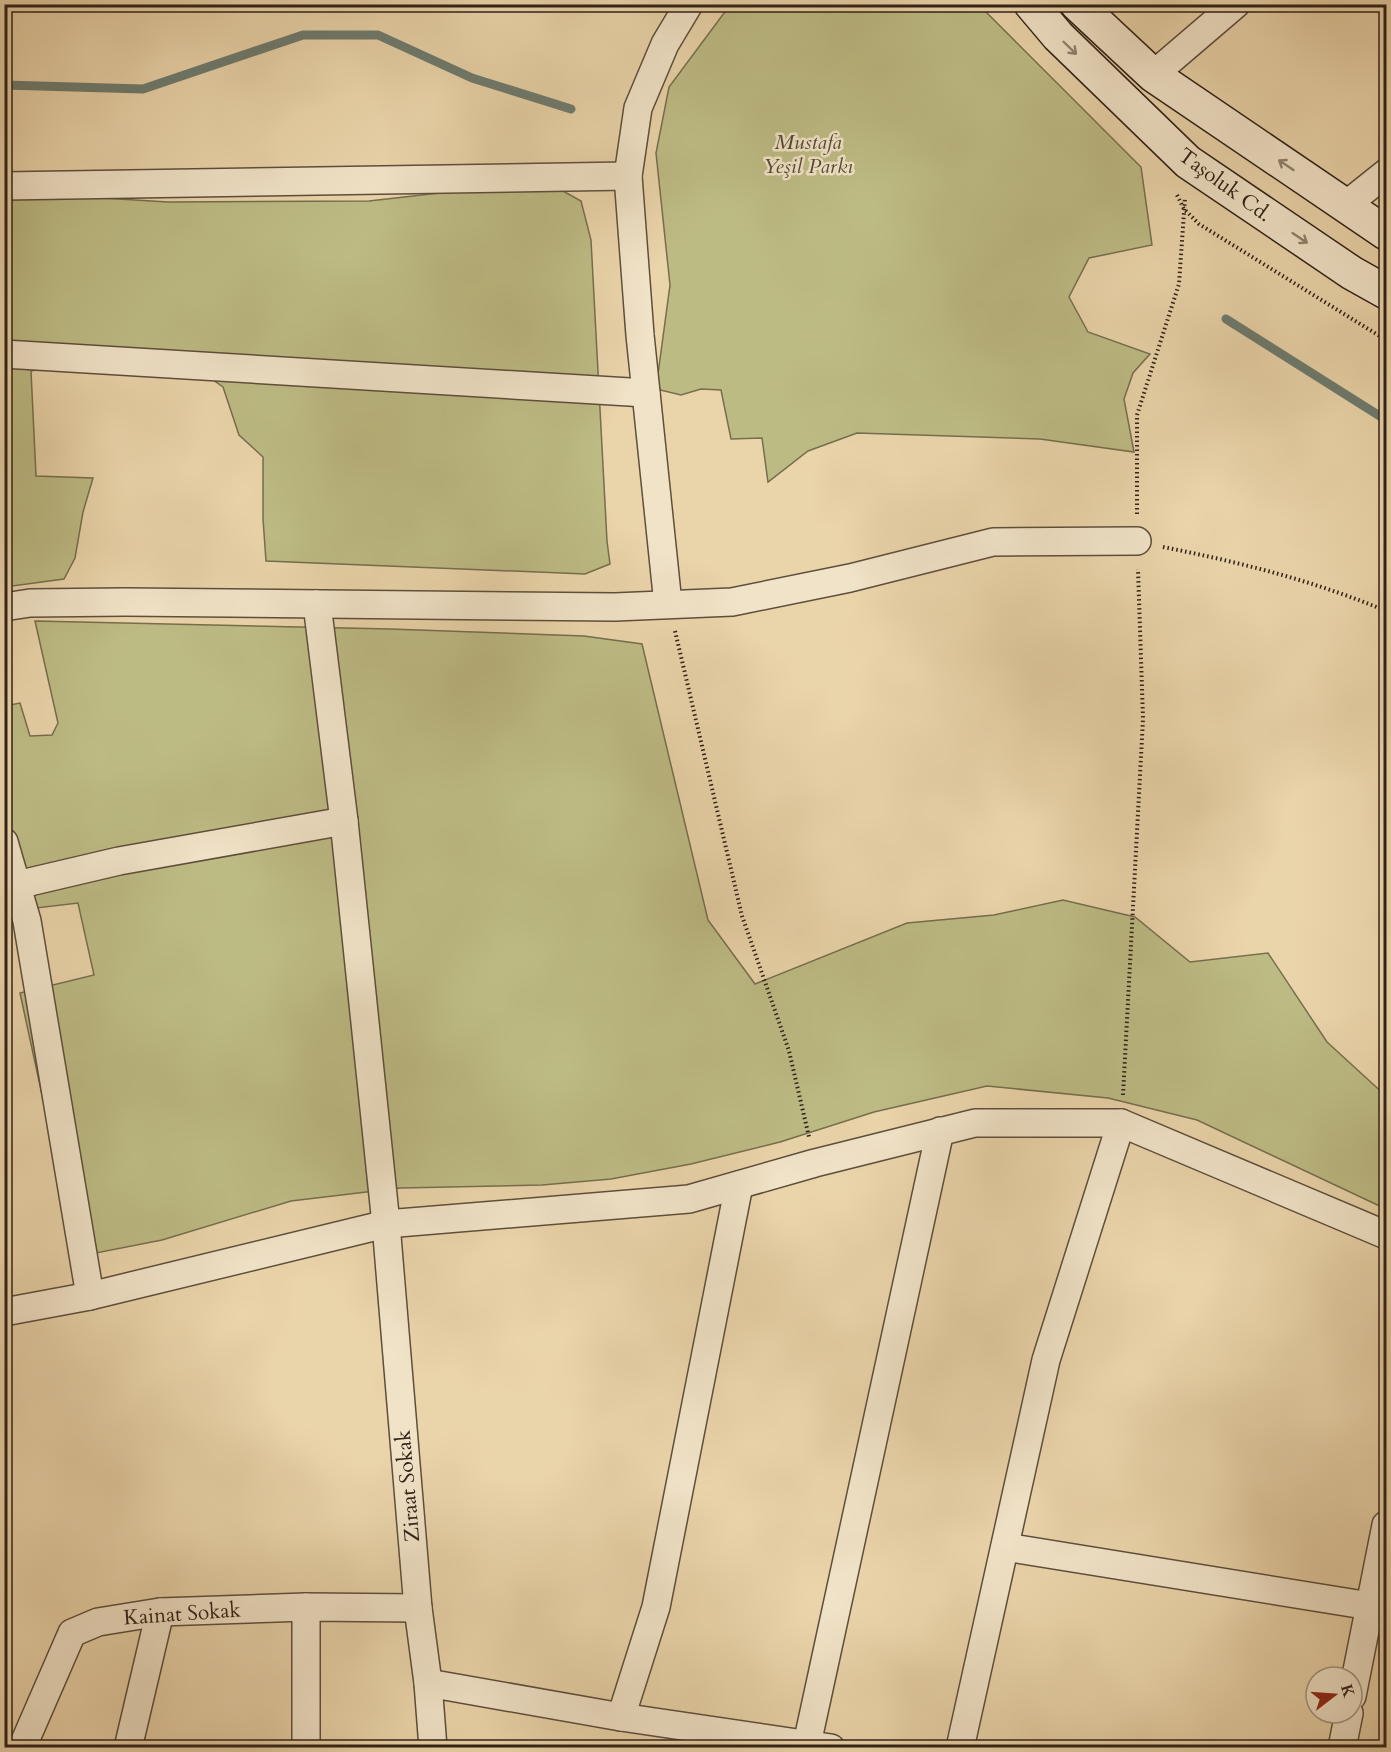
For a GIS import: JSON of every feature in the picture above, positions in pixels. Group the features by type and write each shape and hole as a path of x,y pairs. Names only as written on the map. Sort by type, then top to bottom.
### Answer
{"street":[{"path":"668,604 646,393 628,176 638,108 666,44 689,4"},
{"name":"Taşoluk Cd.","path":"1031,4 1058,36 1188,162 1352,273 1386,292"},
{"path":"1077,4 1152,75 1386,232"},
{"path":"1152,75 1236,4"},
{"path":"1346,205 1386,173"},
{"path":"4,186 628,176"},
{"path":"4,354 646,393"},
{"path":"4,607 30,603 125,602 615,607 732,602 850,578 993,542 1137,541"},
{"name":"Ziraat Sokak","path":"317,604 344,821 386,1224 418,1608 428,1683 433,1748"},
{"path":"11,887 119,861 344,821"},
{"path":"4,842 11,887 27,921 90,1296"},
{"path":"4,1312 90,1296 386,1224 689,1199 815,1163 975,1122 1121,1123 1386,1235"},
{"path":"960,1748 1046,1360 1121,1123"},
{"path":"428,1683 621,1717 819,1746 940,1131"},
{"path":"621,1717 656,1607 739,1185"},
{"path":"1358,1665 1386,1525"},
{"path":"1005,1546 1370,1606"},
{"path":"306,1607 306,1748"},
{"name":"Kainat Sokak","path":"22,1748 72,1633 98,1622 160,1612 306,1607 418,1608"},
{"path":"128,1748 160,1612"},
{"path":"1342,1748 1347,1725"}],"path":[{"path":"1121,1123 1143,719 1137,541 1137,415 1179,284 1188,162"},
{"path":"1199,224 1386,340"},
{"path":"1137,541 1237,562 1353,597 1386,611"},
{"path":"668,604 742,916 789,1051 815,1163"}],"green space":[{"name":"Mustafa Yeşil Parkı","path":"730,5 979,5 1141,167 1152,245 1089,258 1069,297 1088,332 1150,354 1133,373 1124,399 1134,452 1040,439 857,433 808,451 768,482 762,438 731,439 721,390 701,389 681,395 656,389 670,285 656,153 669,87"},
{"path":"501,186 556,187 581,201 591,240 610,564 585,574 266,561 263,457 239,435 223,387 184,360 99,357 31,371 36,476 93,478 83,512 75,558 64,579 5,587 4,192 168,202 369,201"},
{"path":"35,621 584,636 642,644 708,920 755,984 907,923 994,915 1063,900 1135,917 1190,962 1268,953 1327,1042 1386,1096 1386,1209 1197,1120 1108,1098 987,1086 874,1112 780,1142 691,1164 611,1179 542,1185 400,1188 291,1201 162,1240 91,1254 63,1192 20,993 94,975 78,903 11,911 4,887 4,706 20,703 30,736 52,735 58,723"}],"waterway":[{"path":"4,85 143,89 303,35 378,35 472,78 571,109"},
{"path":"1226,319 1386,420"}]}
